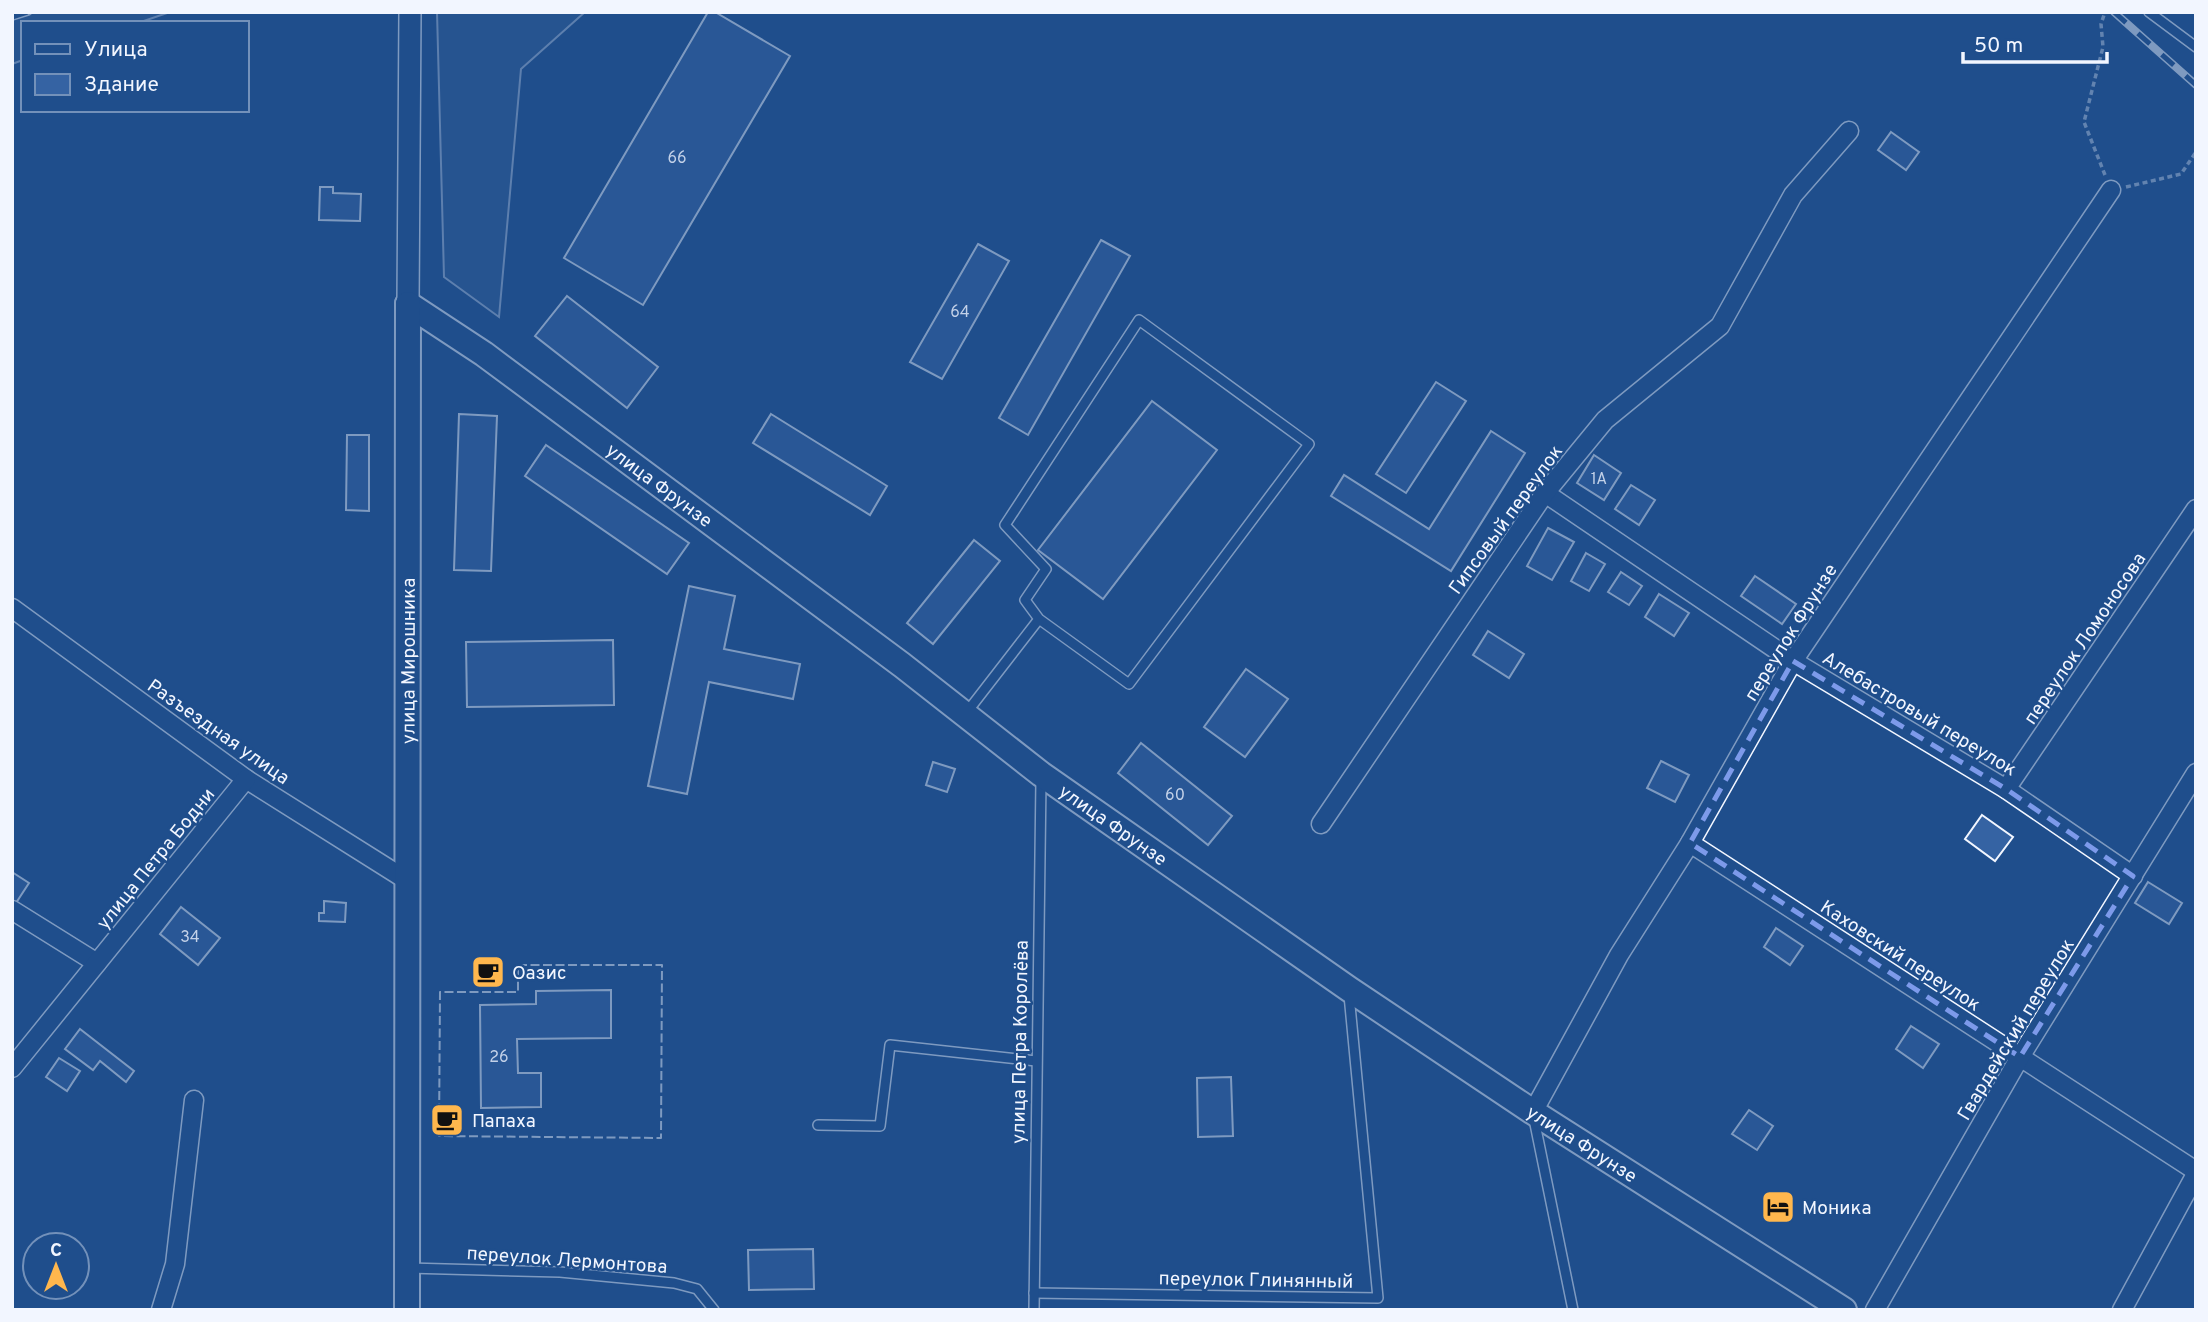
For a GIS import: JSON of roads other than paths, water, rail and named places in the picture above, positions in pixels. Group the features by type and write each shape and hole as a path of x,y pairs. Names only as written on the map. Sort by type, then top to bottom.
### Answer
{"main road":[{"name":"улица Фрунзе","path":"408,304 484,354 965,713 1041,774 1349,989 1533,1112 1844,1310"},
{"name":"улица Мирошника","path":"407,1310 408,304"}],"street":[{"name":"улица Мирошника","path":"408,304 411,12"},
{"name":"Гипсовый переулок","path":"1321,824 1545,494 1605,420 1720,326 1793,195 1850,131"},
{"name":"переулок Фрунзе","path":"1533,1112 1619,955 1690,843 1793,661 2111,190"},
{"name":"Алебастровый переулок","path":"1545,494 1793,661 2006,789 2133,876"},
{"name":"переулок Ломоносова","path":"2006,789 2196,509"},
{"name":"Разъездная улица","path":"12,608 246,779 408,881"},
{"name":"Гвардейский переулок","path":"1875,1310 2020,1057 2196,773"},
{"name":"улица Петра Бодни","path":"12,1068 246,779"},
{"name":"Каховский переулок","path":"1690,843 2196,1172"},
{"path":"12,910 97,963"},
{"path":"161,1310 175,1264 194,1100"},
{"path":"2122,1310 2196,1172"}],"lane":[{"path":"2149,12 2196,47"},
{"path":"1139,320 1309,444 1129,684 1039,619 1025,600 1046,569 1005,525 1139,320"},
{"path":"965,713 1039,619"},
{"name":"улица Петра Королёва","path":"1034,1310 1041,774"},
{"name":"переулок Глинянный","path":"1034,1293 1378,1298 1349,989"},
{"path":"818,1125 880,1126 890,1045 1036,1061"},
{"path":"1533,1112 1573,1310"},
{"name":"переулок Лермонтова","path":"407,1268 559,1272 674,1283 697,1289 714,1310"}],"railway":[{"path":"12,17 28,12"},
{"path":"2114,12 2196,85"}],"place":[{"name":"Оазис","path":"488,972"},
{"name":"Папаха","path":"447,1120"},
{"name":"Моника","path":"1778,1207"}]}
